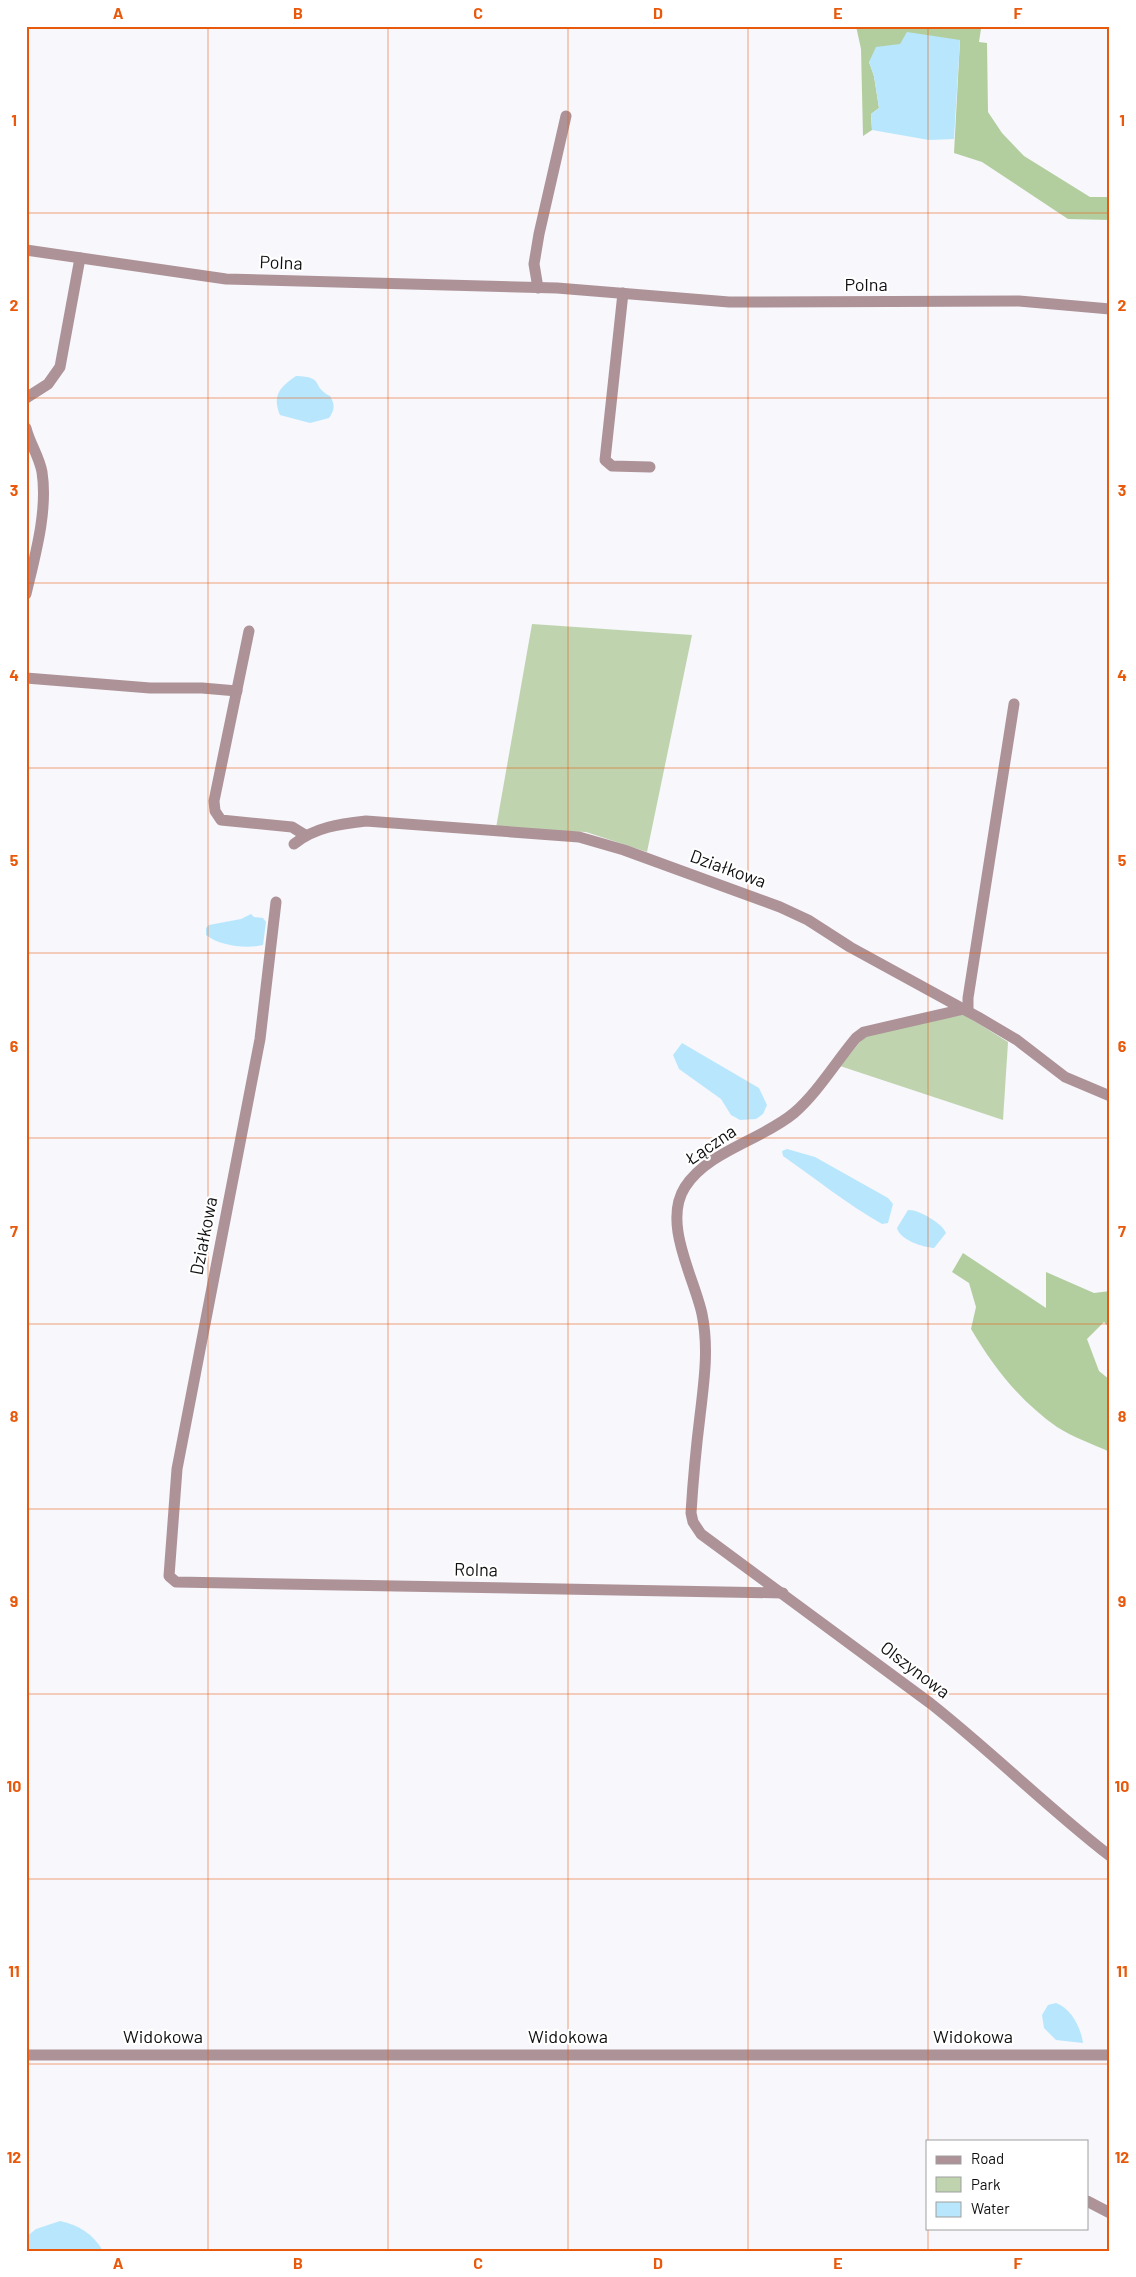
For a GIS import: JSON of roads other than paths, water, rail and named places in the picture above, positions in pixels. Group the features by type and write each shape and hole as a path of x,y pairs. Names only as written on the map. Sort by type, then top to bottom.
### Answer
{"street":[{"path":"538,288 534,264 566,116"},
{"name":"Polna","path":"26,250 226,279 538,288 729,302 1019,301 1110,309"},
{"path":"26,398 48,384 58,372 80,258"},
{"path":"623,293 605,460 612,466 650,467"},
{"path":"26,428 39,460 43,487 38,537 26,594"},
{"path":"250,632 214,801 215,811 222,820 292,826 305,835"},
{"path":"26,678 150,688 202,688 237,691"},
{"path":"966,1010 1014,704"},
{"name":"Działkowa","path":"294,844 305,835 340,824 366,821 579,837 601,843 780,907 808,920 850,947 1014,1038 1065,1076 1110,1096"},
{"name":"Działkowa","path":"169,1576 177,1469 260,1039 276,902"},
{"name":"Łączna","path":"693,1522 690,1513 706,1352 702,1314 678,1233 678,1207 685,1188 698,1172 741,1144 770,1131 794,1113 815,1091 856,1038 864,1032 966,1010"},
{"name":"Olszynowa","path":"693,1522 701,1534 783,1593 964,1730 1074,1828 1110,1856"},
{"name":"Rolna","path":"169,1576 176,1582 783,1593"},
{"name":"Widokowa","path":"26,2055 1110,2055"},
{"path":"1088,2202 1110,2214"}],"water":[{"path":"907,32 960,40 954,139 929,140 872,130 871,114 879,108 874,76 869,62 876,47 900,44"},
{"path":"296,376 315,380 320,389 330,396 334,407 329,418 310,423 280,415 277,402 279,392"},
{"path":"251,914 254,917 263,918 266,922 263,945 249,947 233,946 218,942 206,935 206,928 209,925 241,919"},
{"path":"682,1043 759,1088 767,1105 763,1114 756,1119 740,1120 731,1115 721,1099 679,1069 673,1055"},
{"path":"787,1149 815,1157 888,1198 893,1204 888,1223 882,1224 869,1216 783,1156 782,1151"},
{"path":"908,1210 923,1214 944,1229 946,1233 934,1248 912,1242 899,1232 897,1228"},
{"path":"1056,2003 1071,2014 1080,2031 1083,2043 1056,2040 1044,2028 1042,2015 1048,2005"},
{"path":"60,2221 85,2231 103,2251 26,2251 26,2237 36,2229"}]}
